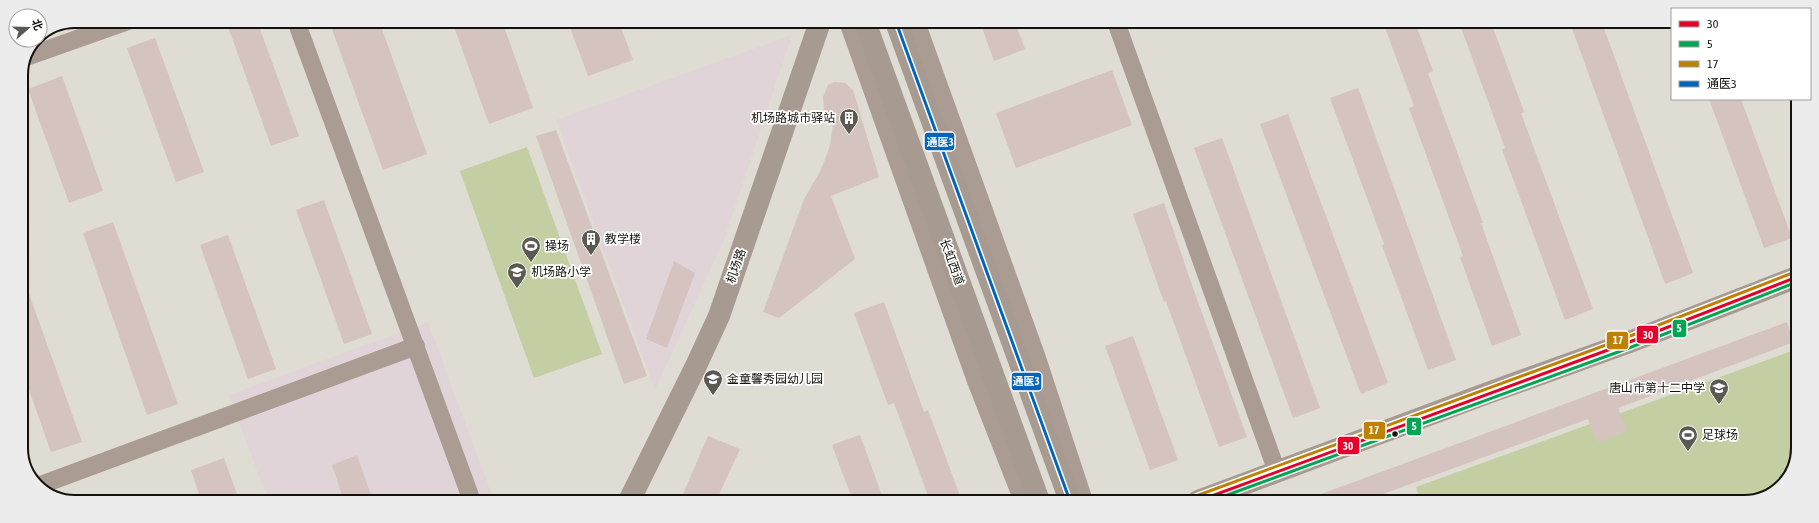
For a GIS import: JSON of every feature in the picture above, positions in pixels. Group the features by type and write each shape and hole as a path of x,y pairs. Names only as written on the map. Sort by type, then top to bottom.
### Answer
{"street":[{"path":"33,54 108,28"},
{"path":"299,28 470,495"},
{"name":"机场路","path":"632,495 719,316 818,28"},
{"path":"850,28 976,381 1021,495"},
{"name":"长虹西道","path":"867,28 1037,495"},
{"path":"898,28 1068,495"},
{"path":"918,28 1037,358 1082,495"},
{"path":"1118,28 1277,472"},
{"path":"1214,495 1484,394 1627,344 1791,279"},
{"path":"45,483 416,346"}],"shaded area":[{"path":"792,35 724,240 655,390 556,120"},
{"path":"428,322 492,495 266,495 229,395"}],"green space":[{"name":"操场","path":"527,147 602,354 534,378 460,171"},
{"name":"唐山市第十二中学","path":"1791,351 1791,454 1783,474 1773,485 1759,493 1750,495 1419,495 1416,487"}],"building":[{"path":"229,28 260,28 299,136 271,146"},
{"path":"332,28 382,28 427,154 383,170"},
{"path":"455,28 504,28 533,108 489,124"},
{"path":"570,28 621,28 633,60 588,76"},
{"path":"982,28 1017,28 1025,49 994,61"},
{"path":"1385,28 1417,28 1433,71 1428,73 1483,223 1481,223 1521,335 1492,346 1460,257 1463,256 1409,108 1414,106"},
{"path":"1461,28 1493,28 1524,112 1521,113 1593,309 1565,320 1502,149 1505,148"},
{"path":"1572,28 1604,28 1693,273 1665,284"},
{"path":"155,38 204,172 176,182 127,48"},
{"path":"1112,70 1132,125 1016,168 996,113"},
{"path":"62,76 103,191 69,203 28,89"},
{"path":"834,82 845,83 853,90 879,177 831,196 855,259 779,318 763,312 804,199 821,170 830,146 833,124 824,110 823,97 828,85"},
{"path":"1358,88 1456,360 1428,370 1382,245 1384,244 1330,98"},
{"path":"1709,100 1741,100 1791,235 1791,238 1764,248"},
{"path":"1288,114 1388,383 1361,394 1260,124"},
{"name":"教学楼","path":"556,130 647,376 624,384 536,136"},
{"path":"1222,138 1320,408 1293,418 1194,148"},
{"path":"324,200 372,334 344,344 296,210"},
{"path":"1164,203 1247,437 1219,447 1166,301 1164,302 1133,214"},
{"path":"113,222 178,404 147,415 83,233"},
{"path":"228,235 276,369 248,379 200,245"},
{"path":"674,261 695,273 667,348 646,339"},
{"path":"28,291 82,442 51,452 28,387"},
{"path":"884,302 924,412 928,410 960,495 928,495 894,403 888,405 854,313"},
{"path":"1787,322 1791,333 1791,343 1618,408 1627,431 1597,443 1588,419 1380,495 1319,495"},
{"path":"1133,336 1178,460 1150,470 1105,346"},
{"path":"860,435 882,495 851,495 832,445"},
{"path":"708,436 740,449 719,495 683,495"},
{"path":"357,455 371,495 342,495 332,465"},
{"path":"224,458 237,495 199,495 191,470"}],"transit line":[{"name":"通医3","path":"898,28 1068,495"},
{"name":"17","path":"1199,495 1625,338 1791,274"},
{"name":"30","path":"1214,495 1627,343 1791,279"},
{"name":"5","path":"1227,495 1629,348 1791,284"}],"place":[{"name":"机场路城市驿站","path":"849,135"},
{"name":"教学楼","path":"591,256"},
{"name":"操场","path":"531,263"},
{"name":"机场路小学","path":"517,289"},
{"name":"金童馨秀园幼儿园","path":"713,396"},
{"name":"唐山市第十二中学","path":"1719,405"},
{"name":"足球场","path":"1688,452"}]}
